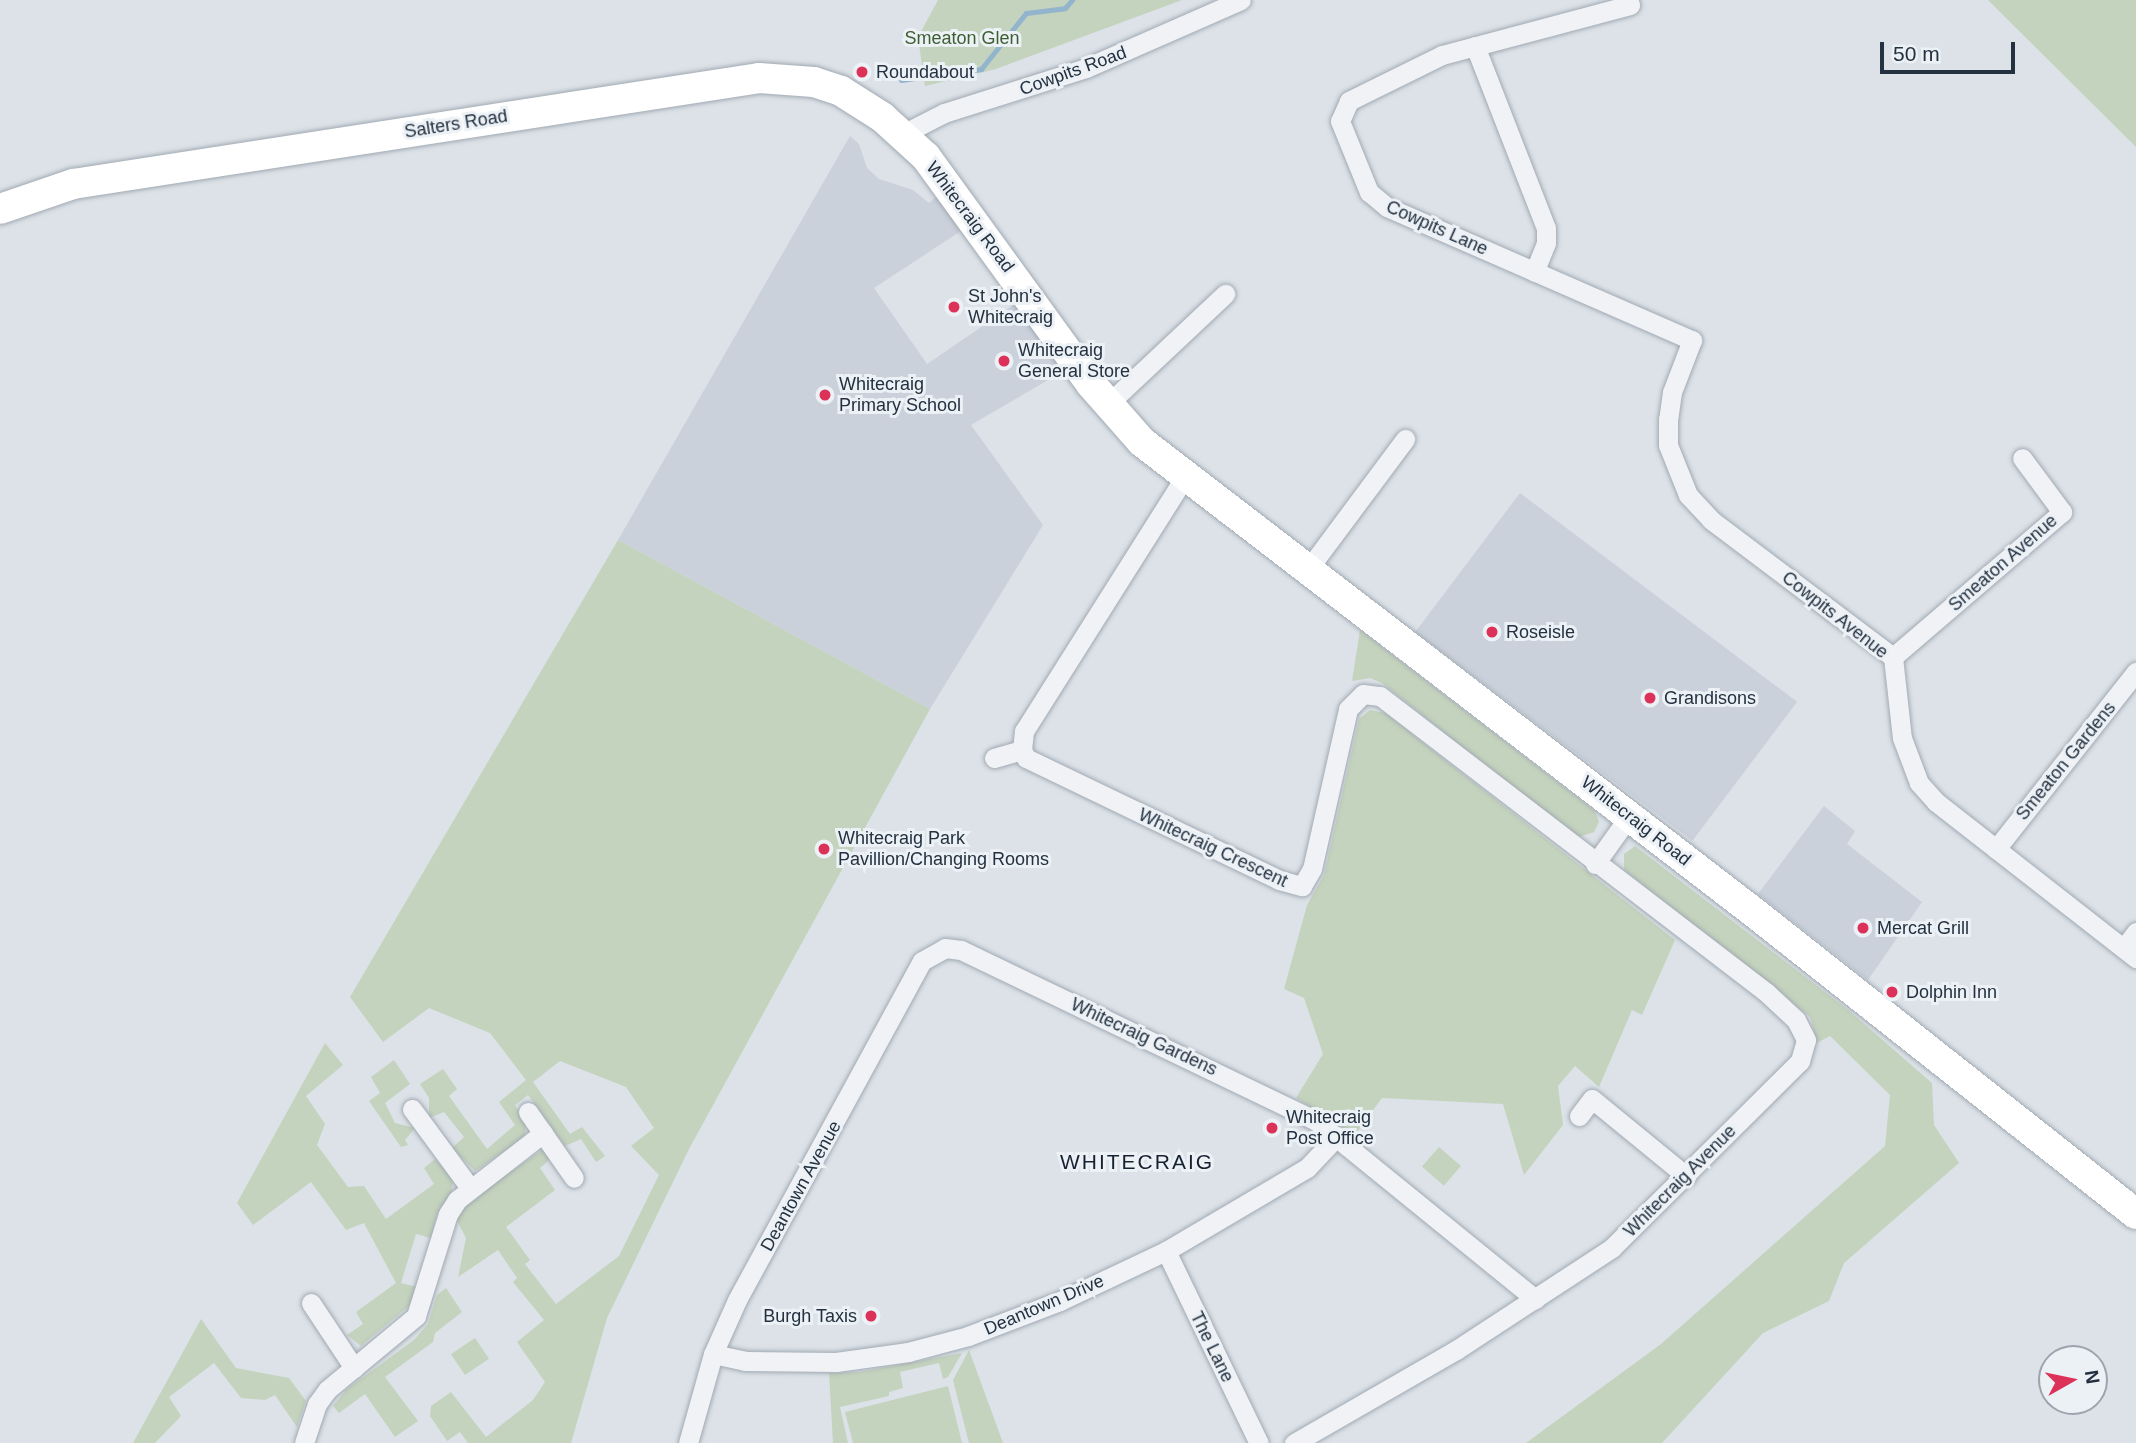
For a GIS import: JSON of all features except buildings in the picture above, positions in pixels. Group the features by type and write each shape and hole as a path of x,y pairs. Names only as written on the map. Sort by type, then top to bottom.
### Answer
{"main road":[{"name":"Salters Road","path":"0,209 74,184 759,78 814,82 841,91 903,134"},
{"name":"Whitecraig Road","path":"903,134 936,171 1108,404 1142,442 1630,816 2136,1214"}],"street":[{"name":"Cowpits Road","path":"903,134 944,113 1086,68 1241,0"},
{"name":"Cowpits Lane","path":"1629,2 1442,55 1349,101 1342,108 1343,133 1376,200 1692,340"},
{"path":"1475,46 1546,228 1546,243 1534,272"},
{"path":"1108,404 1225,294"},
{"name":"Cowpits Avenue","path":"1692,340 1672,392 1668,419 1668,445 1688,495 1712,520 1893,657 1902,737 1919,783 1936,803 2132,946"},
{"path":"1309,568 1405,439"},
{"name":"Smeaton Avenue","path":"1893,657 2062,512 2022,458"},
{"path":"994,758 1022,750 1024,731 1186,475"},
{"name":"Smeaton Gardens","path":"1996,849 2136,672"},
{"name":"Whitecraig Crescent","path":"1022,750 1034,764 1279,880 1302,886 1312,869 1348,709 1354,699 1371,693 1426,730 1595,864"},
{"path":"1595,864 1630,816"},
{"name":"Whitecraig Avenue","path":"1294,1443 1535,1299 1612,1248 1800,1061 1805,1050 1803,1028 1767,993 1595,864"},
{"name":"Whitecraig Gardens","path":"945,948 961,950 1294,1108 1337,1136 1535,1299"},
{"name":"Deantown Avenue","path":"688,1443 713,1354 922,961 945,948"},
{"path":"1579,1116 1592,1099 1686,1176"},
{"path":"412,1109 470,1188"},
{"path":"528,1112 574,1178"},
{"path":"304,1443 317,1404 354,1368 416,1316 448,1214 470,1188 543,1133"},
{"name":"Deantown Drive","path":"713,1354 784,1363 836,1362 908,1352 1012,1321 1166,1251 1307,1168 1337,1136"},
{"name":"The Lane","path":"1166,1251 1259,1443"},
{"path":"311,1303 354,1368"}],"shaded area":[{"name":"Whitecraig Primary School","path":"850,136 859,144 867,168 879,179 913,190 929,203 937,196 961,231 874,288 927,364 1015,304 1065,370 971,425 1043,525 930,709 618,540"},
{"name":"Grandisons","path":"1520,493 1797,702 1692,841 1415,632"},
{"path":"1824,806 1855,831 1847,844 1922,902 1868,980 1758,894"}],"green space":[{"name":"Smeaton Glen","path":"938,0 1182,0 996,69 925,86 918,37"},
{"path":"1988,0 2136,0 2136,147"},
{"path":"618,540 930,709 689,1149 607,1318 571,1443 468,1443 460,1432 447,1441 430,1416 431,1406 451,1392 486,1437 533,1400 545,1382 517,1342 544,1320 513,1282 517,1278 498,1250 458,1277 466,1238 455,1217 465,1203 544,1149 553,1157 540,1168 555,1190 506,1227 530,1260 525,1264 556,1304 619,1256 659,1175 631,1146 654,1128 626,1087 560,1061 533,1082 570,1134 582,1127 605,1156 596,1162 581,1139 565,1146 528,1095 515,1105 526,1123 525,1137 475,1171 452,1148 464,1137 444,1112 429,1118 429,1098 420,1084 443,1069 457,1089 449,1096 487,1149 515,1125 499,1102 526,1080 490,1033 429,1008 383,1042 350,997"},
{"path":"1360,630 1595,811 1599,822 1594,832 1576,838 1382,683 1370,678 1352,681"},
{"path":"1370,710 1385,713 1675,940 1642,1015 1632,1010 1599,1087 1575,1066 1558,1086 1563,1125 1524,1175 1503,1104 1382,1098 1355,1135 1296,1098 1323,1054 1304,998 1284,989 1307,905 1324,875 1359,719"},
{"path":"1635,846 1847,1009 1932,1083 1934,1125 1959,1163 1844,1263 1829,1301 1763,1333 1662,1443 1526,1443 1661,1344 1885,1146 1890,1095 1830,1036 1817,1043 1810,1017 1624,870 1624,854"},
{"path":"325,1043 343,1065 306,1096 325,1124 317,1145 348,1187 364,1186 386,1219 434,1184 424,1168 435,1159 453,1177 452,1192 437,1214 431,1238 416,1234 401,1283 417,1287 409,1306 361,1346 347,1335 363,1324 356,1312 396,1283 364,1223 346,1230 311,1182 253,1225 237,1203"},
{"path":"394,1060 410,1084 385,1103 395,1123 415,1128 405,1140 408,1145 401,1147 369,1101 380,1093 371,1077"},
{"path":"1439,1147 1461,1166 1444,1186 1422,1167"},
{"path":"446,1288 462,1312 435,1333 433,1342 385,1377 418,1421 395,1437 365,1394 339,1413 333,1406 347,1389 414,1340 428,1324 437,1295"},
{"path":"201,1319 236,1368 289,1378 306,1401 297,1427 275,1395 265,1400 241,1398 214,1363 169,1397 181,1416 155,1443 133,1443"},
{"path":"475,1338 489,1359 465,1375 451,1354"},
{"path":"969,1350 1003,1443 969,1443 953,1380"},
{"path":"962,1353 948,1377 943,1379 939,1363 900,1372 903,1388 889,1392 889,1396 840,1407 848,1443 833,1443 829,1373 859,1372"},
{"path":"948,1386 962,1443 853,1443 845,1412"}],"waterway":[{"path":"901,80 981,69 1026,13 1065,8 1072,0"}],"place":[{"name":"Roundabout","path":"862,72"},
{"name":"St John's Whitecraig","path":"954,307"},
{"name":"Whitecraig General Store","path":"1004,361"},
{"name":"Whitecraig Primary School","path":"825,395"},
{"name":"Roseisle","path":"1492,632"},
{"name":"Grandisons","path":"1650,698"},
{"name":"Whitecraig Park Pavillion/Changing Rooms","path":"824,849"},
{"name":"Mercat Grill","path":"1863,928"},
{"name":"Dolphin Inn","path":"1892,992"},
{"name":"Whitecraig Post Office","path":"1272,1128"},
{"name":"Burgh Taxis","path":"871,1316"}],"district":[{"name":"WHITECRAIG","path":"1137,1162"}]}
